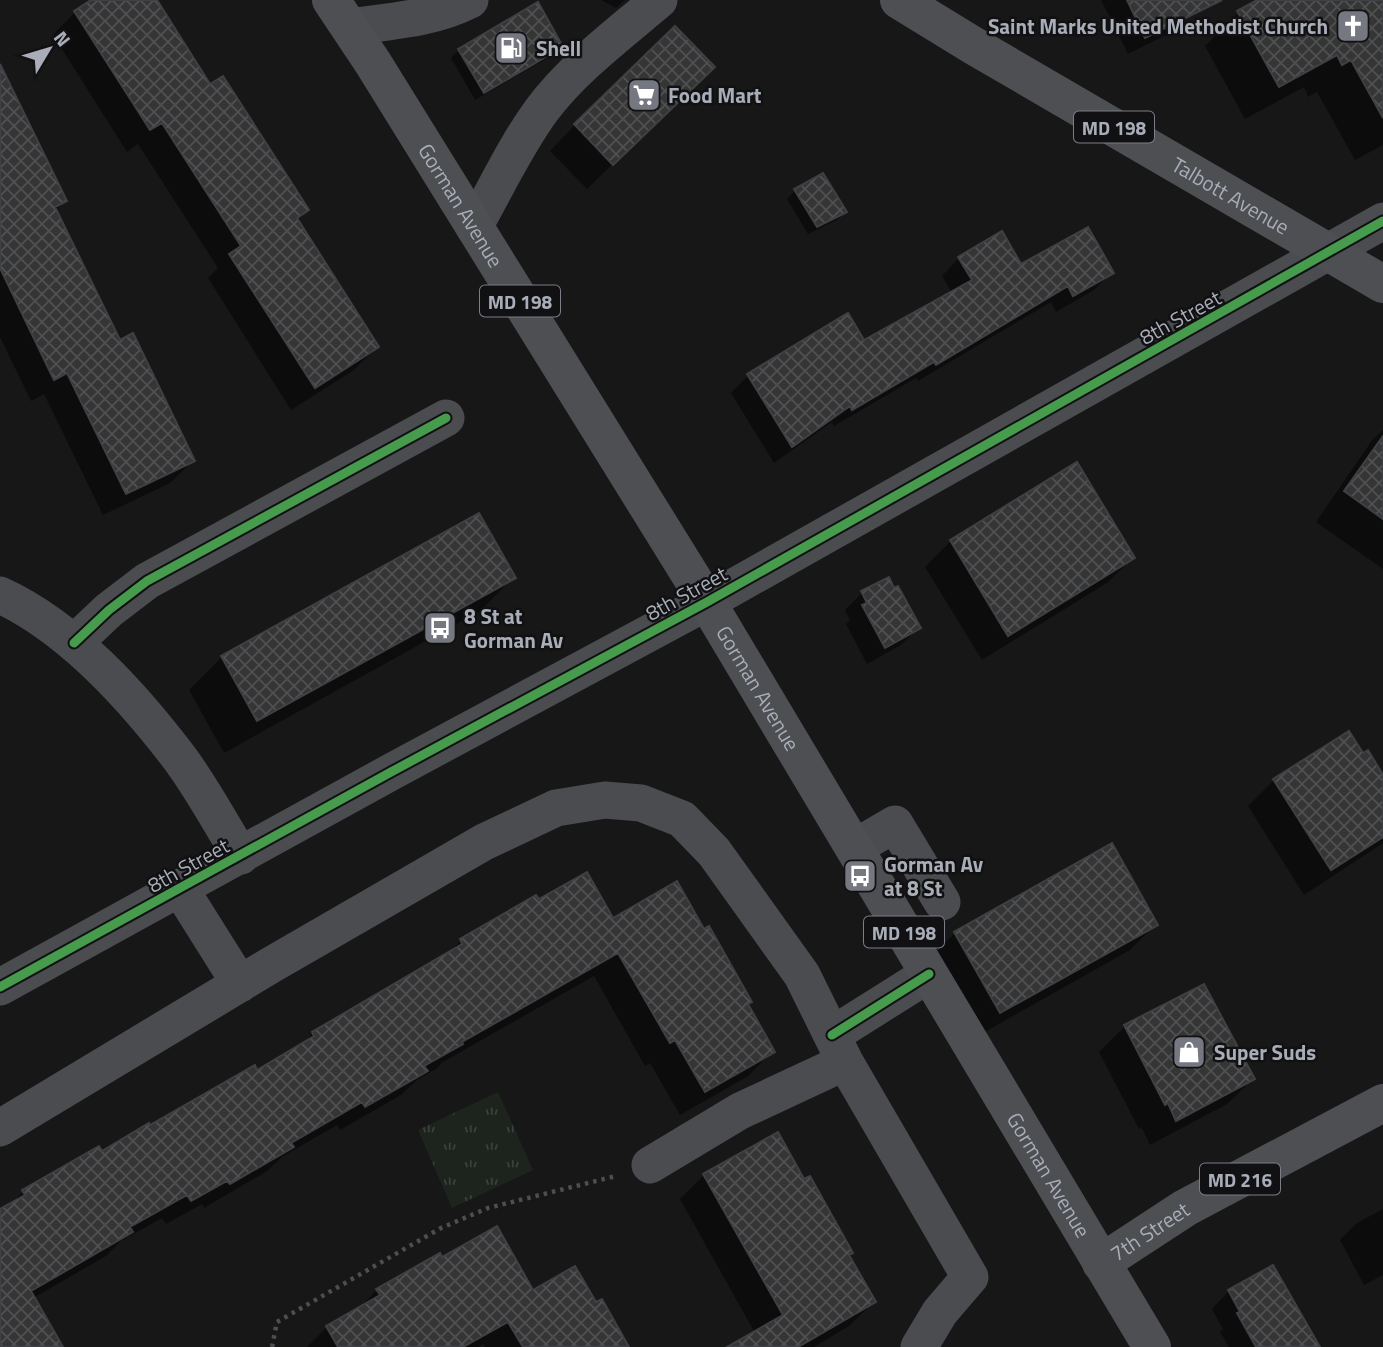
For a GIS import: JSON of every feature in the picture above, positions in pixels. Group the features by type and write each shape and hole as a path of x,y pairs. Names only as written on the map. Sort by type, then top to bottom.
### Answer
{"main road":[{"name":"Talbott Avenue","path":"899,0 985,53 1383,284"},
{"name":"Gorman Avenue","path":"340,14 707,602 1152,1347"},
{"name":"7th Street","path":"1101,1263 1185,1208 1383,1103"}],"street":[{"path":"340,14 428,15 470,0"},
{"path":"474,227 523,137 543,109 568,80 659,0"},
{"name":"8th Street","path":"0,987 707,602 1383,221"},
{"path":"74,643 109,610 147,581 446,418"},
{"path":"0,595 17,603 74,643 134,703 182,762 241,856"},
{"path":"0,1128 484,842 556,808 605,800 641,803 682,819 714,852 802,975 838,1048 970,1277 940,1312 919,1347"},
{"path":"854,848 895,824 942,902"},
{"path":"181,890 240,984"},
{"path":"650,1165 838,1048 929,975"}],"path":[{"path":"272,1347 277,1322 441,1228 488,1208 596,1182 650,1165"}],"green space":[{"path":"498,1092 533,1170 452,1208 418,1130"}],"building":[{"path":"91,0 157,0 210,84 223,76 309,210 297,218 379,347 315,388 229,254 241,246 162,123 150,130 74,11"},
{"path":"1127,0 1222,0 1145,38"},
{"path":"1257,0 1383,0 1383,118 1351,60 1342,65 1337,55 1279,87 1237,11"},
{"name":"Shell","path":"538,2 563,47 484,93 458,49"},
{"name":"Food Mart","path":"675,26 715,67 613,165 574,124"},
{"path":"0,64 67,201 55,207 120,340 133,333 195,461 126,494 67,373 54,380 0,268"},
{"path":"823,173 847,212 817,227 794,189"},
{"path":"1088,227 1114,273 1073,296 1068,286 936,365 934,362 852,410 850,406 792,447 747,374 848,313 864,340 972,280 958,257 1002,231 1021,264"},
{"path":"1383,436 1383,519 1344,491"},
{"path":"1077,462 1135,558 1008,636 950,540"},
{"path":"479,513 516,578 257,721 221,656"},
{"path":"889,577 894,588 898,586 921,628 885,648 862,605 867,603 861,591"},
{"path":"1349,731 1363,753 1368,750 1383,775 1383,837 1331,870 1273,779"},
{"path":"1112,843 1158,925 1000,1013 954,932"},
{"path":"587,872 613,918 677,881 704,929 709,926 752,1002 748,1004 775,1052 705,1092 675,1040 670,1043 618,953 462,1042 463,1044 424,1066 428,1071 365,1107 362,1102 291,1143 294,1147 230,1184 227,1181 191,1201 187,1195 130,1227 133,1232 31,1291 63,1347 0,1347 0,1209 25,1195 22,1190 99,1146 102,1151 255,1065 257,1070 314,1036 312,1032 462,944 460,939 536,895 539,899"},
{"name":"Super Suds","path":"1204,984 1255,1079 1176,1121 1124,1025"},
{"path":"778,1132 804,1179 810,1176 853,1253 849,1255 876,1302 798,1347 727,1347 783,1315 703,1174"},
{"path":"497,1226 533,1290 575,1266 596,1302 602,1299 629,1347 523,1347 508,1322 463,1347 338,1347 326,1326 380,1295 376,1289 440,1253 442,1257"},
{"path":"1273,1265 1320,1347 1256,1347 1228,1290"}],"cycle path":[{"path":"0,987 707,602 1383,221"},
{"path":"74,643 109,610 147,581 446,418"},
{"path":"832,1035 929,974"}],"place":[{"name":"Saint Marks United Methodist Church","path":"1353,26"},
{"name":"Shell","path":"511,48"},
{"name":"Food Mart","path":"644,95"},
{"name":"8 St at Gorman Av","path":"440,628"},
{"name":"Gorman Av at 8 St","path":"860,876"},
{"name":"Super Suds","path":"1189,1052"}]}
